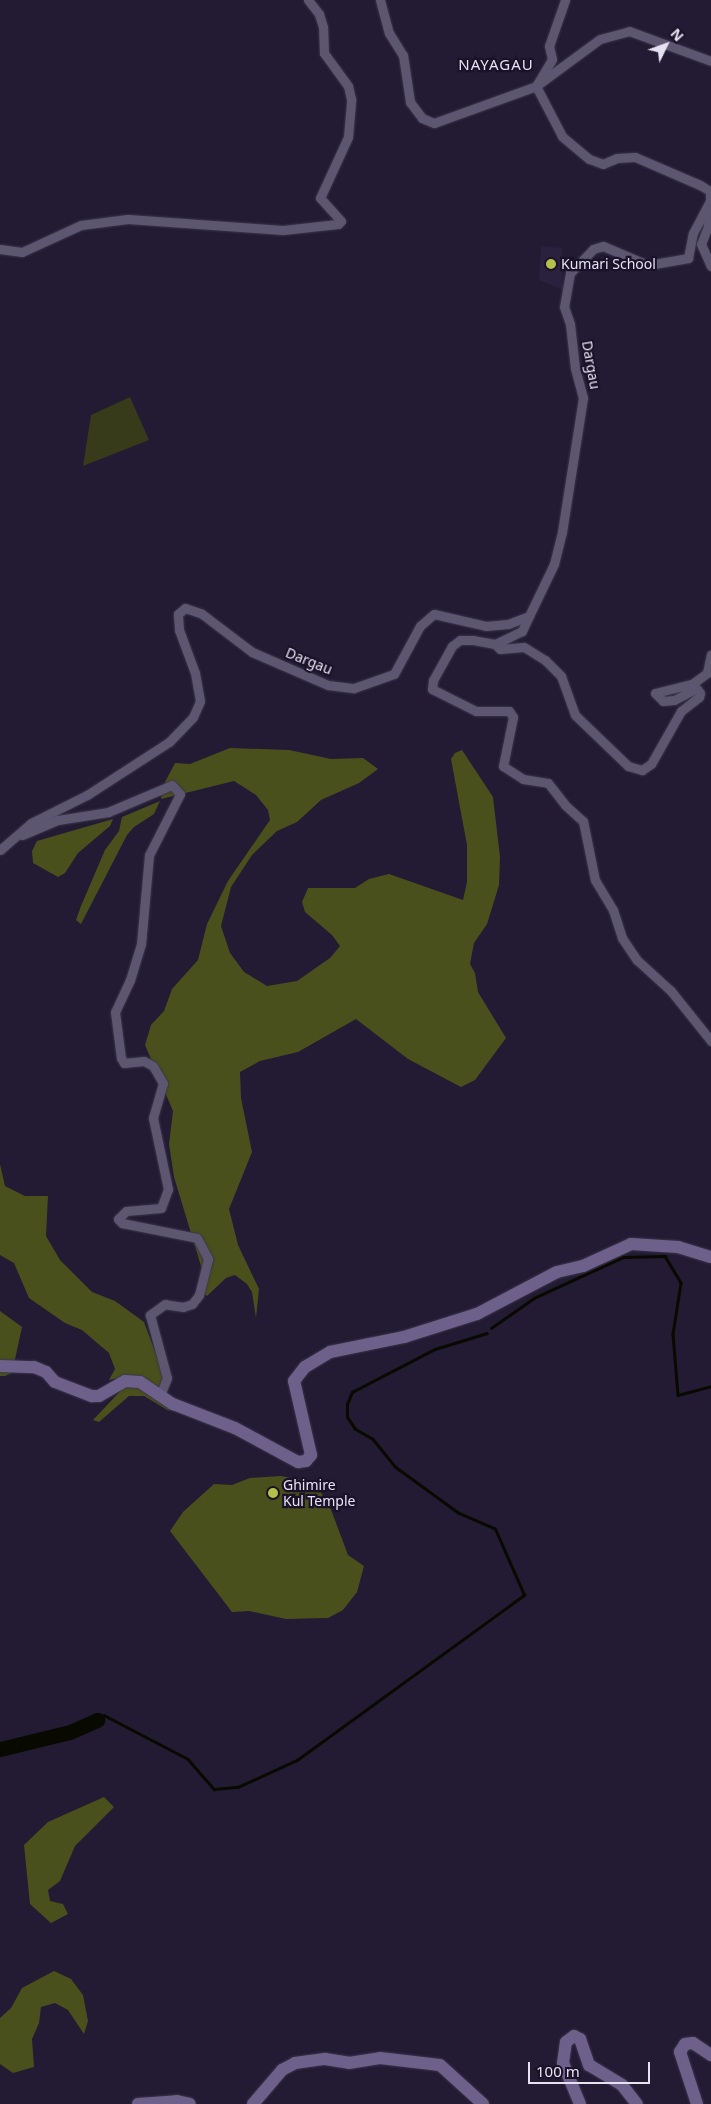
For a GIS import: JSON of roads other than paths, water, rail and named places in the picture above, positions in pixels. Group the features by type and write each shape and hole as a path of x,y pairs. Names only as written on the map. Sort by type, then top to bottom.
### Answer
{"street":[{"path":"0,249 22,252 81,225 128,219 282,230 338,224 341,221 320,198 348,137 352,117 350,99 348,86 324,53 323,27 319,14 308,0"},
{"path":"380,0 389,34 403,55 410,102 422,118 434,123 536,86 600,39 629,31 658,39 711,60"},
{"path":"536,86 552,59 549,46 565,0"},
{"path":"536,86 562,136 588,159 604,164 617,158 635,157 710,191 708,226 701,244 711,266"},
{"name":"Dargau","path":"0,850 31,823 87,795 169,742 193,717 200,700 195,673 179,630 178,614 185,608 202,614 252,652 328,685 354,688 394,674 420,626 434,614 486,626 508,624 529,616 558,548 583,398 575,368 570,324 564,308 570,273 593,249 603,246 648,265 688,258 693,233 710,201"},
{"path":"529,616 522,631 496,644 460,640 452,646 432,680 432,688 476,711 509,711 513,717 503,766 523,779 548,783 565,805 583,821 594,880 613,910 622,938 637,960 671,991 711,1041"},
{"path":"496,644 500,649 524,647 545,660 561,676 575,715 628,766 642,770 651,764 680,711 699,697 700,693 697,689 674,700 663,701 655,693 692,684 707,673 711,654"},
{"path":"13,839 58,820 108,812 172,785 180,794 149,855 141,944 130,980 115,1012 117,1046 124,1062 144,1061 153,1066 163,1083 153,1118 168,1189 161,1208 126,1211 118,1219 122,1223 197,1238 208,1260 198,1296 192,1304 183,1308 165,1304 150,1315 167,1378 160,1395"},
{"path":"0,1366 34,1367 46,1372 55,1382 92,1396 99,1396 117,1384 133,1380 148,1385 173,1404 235,1428 279,1455 298,1462 306,1461 311,1455 294,1381 305,1367 330,1352 404,1337 477,1314 557,1272 583,1266 631,1244 678,1246 711,1256"},
{"path":"580,2104 563,2063 566,2042 574,2036 580,2039 589,2065 622,2086 637,2104"},
{"path":"697,2104 680,2052 685,2044 693,2043 711,2055"},
{"path":"253,2104 282,2070 295,2064 325,2059 349,2063 380,2058 440,2065 483,2104"},
{"path":"138,2104 177,2101 190,2104"}],"waterway":[{"path":"491,1328 534,1298 623,1257 665,1256 681,1283 673,1334 678,1395 711,1386"},
{"path":"104,1715 188,1759 214,1789 238,1787 297,1760 524,1595 495,1529 458,1513 395,1467 372,1439 355,1429 347,1417 347,1404 352,1392 435,1349 487,1333"},
{"path":"0,1749 70,1732 97,1720"}],"place":[{"name":"Kumari School","path":"551,264"},
{"name":"Ghimire Kul Temple","path":"273,1493"}],"district":[{"name":"NAYAGAU","path":"496,65"}]}
